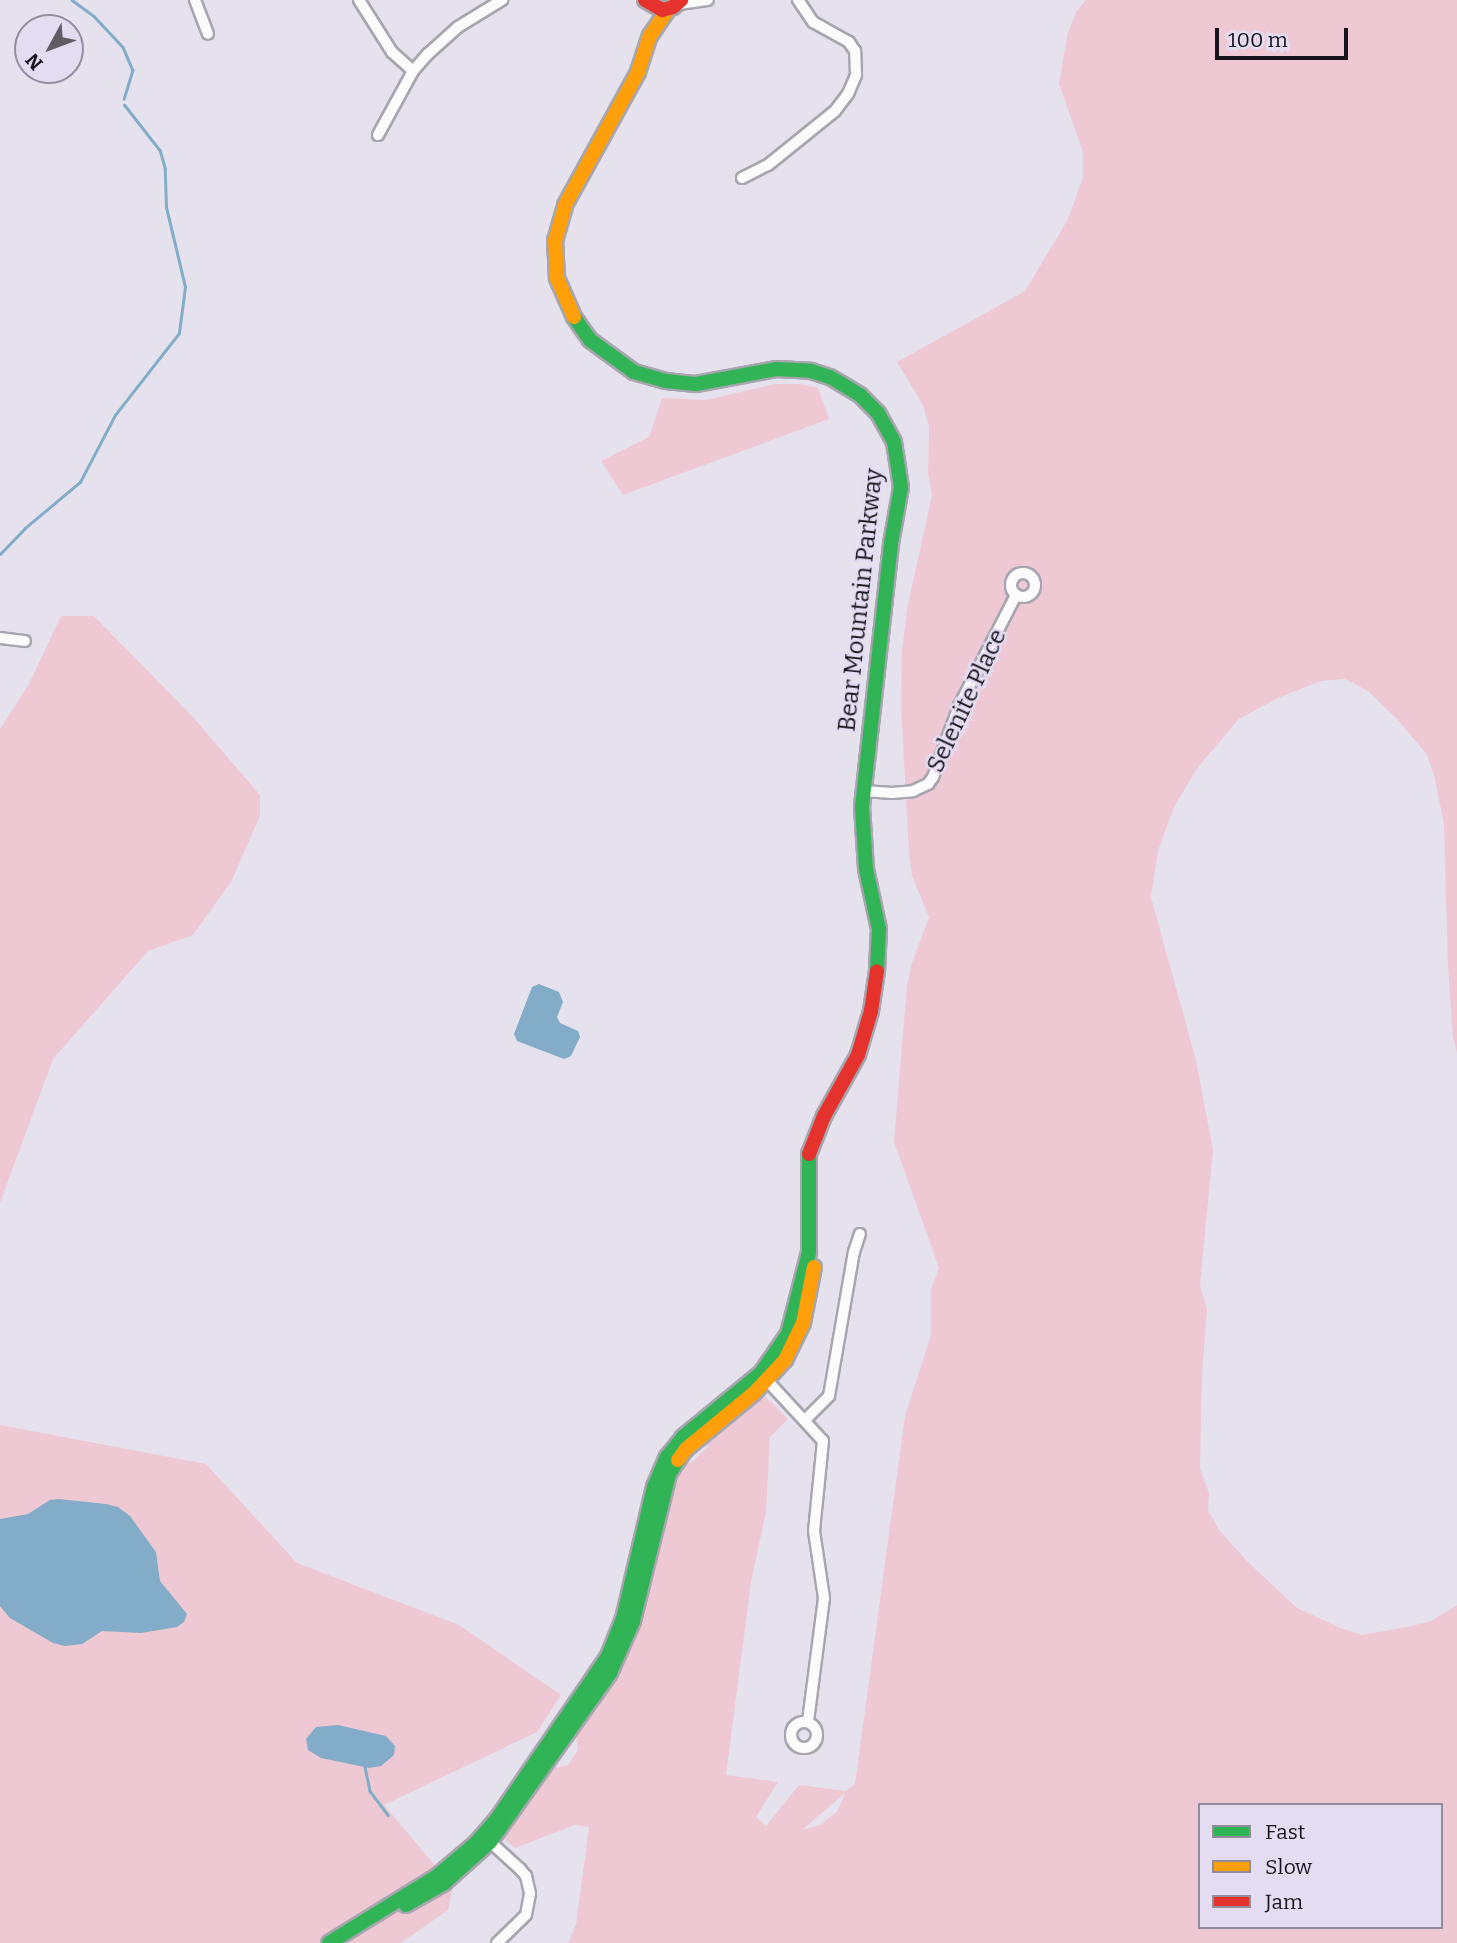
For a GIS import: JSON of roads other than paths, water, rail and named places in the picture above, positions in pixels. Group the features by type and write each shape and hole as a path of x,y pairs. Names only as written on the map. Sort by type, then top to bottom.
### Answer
{"street":[{"path":"195,0 208,34"},
{"path":"359,0 392,51 413,71"},
{"path":"378,135 413,71 458,27 502,0"},
{"path":"647,2 676,4 708,0"},
{"path":"742,178 768,165 835,111 848,94 856,75 855,51 849,42 813,22 798,0"},
{"name":"Bear Mountain Parkway","path":"647,2 650,36"},
{"name":"Bear Mountain Parkway","path":"341,1943 366,1926 443,1884 487,1839 617,1661 633,1621 664,1490 676,1462 694,1441 764,1377 798,1337 811,1291 818,1224 815,1138 858,1055 871,1011 878,967 879,929 863,847 864,791 891,544 901,486 898,458 886,426 860,395 830,377 811,371 776,369 696,384 666,381 634,372 590,340 570,312 557,278 555,242 565,205 638,72 650,36 676,4"},
{"name":"Selenite Place","path":"864,791 913,791 928,784 959,706 1016,595"},
{"path":"0,638 25,641"},
{"path":"805,1420 829,1396 854,1252 860,1234"},
{"path":"764,1377 820,1435 824,1447 814,1531 824,1598 807,1722"},
{"path":"487,1839 526,1876 530,1894 526,1914 497,1943"},
{"name":"Bear Mountain Parkway","path":"329,1943 362,1920 437,1876 487,1839"}],"water":[{"path":"539,984 559,992 563,1002 557,1017 560,1023 578,1031 580,1037 571,1056 564,1059 517,1041 514,1034 532,987"},
{"path":"50,1500 106,1504 118,1507 130,1516 156,1552 160,1581 187,1614 184,1622 177,1627 141,1633 102,1631 82,1644 65,1646 53,1643 10,1618 0,1606 0,1519 28,1514"},
{"path":"338,1725 386,1736 395,1746 394,1755 381,1766 369,1768 321,1758 308,1750 306,1739 316,1727"}],"waterway":[{"path":"72,0 94,16 123,47 133,70 124,99"},
{"path":"0,554 25,528 80,482 115,415 179,333 185,287 166,207 165,169 160,151 124,105"},
{"path":"365,1767 370,1791 388,1815"}]}
